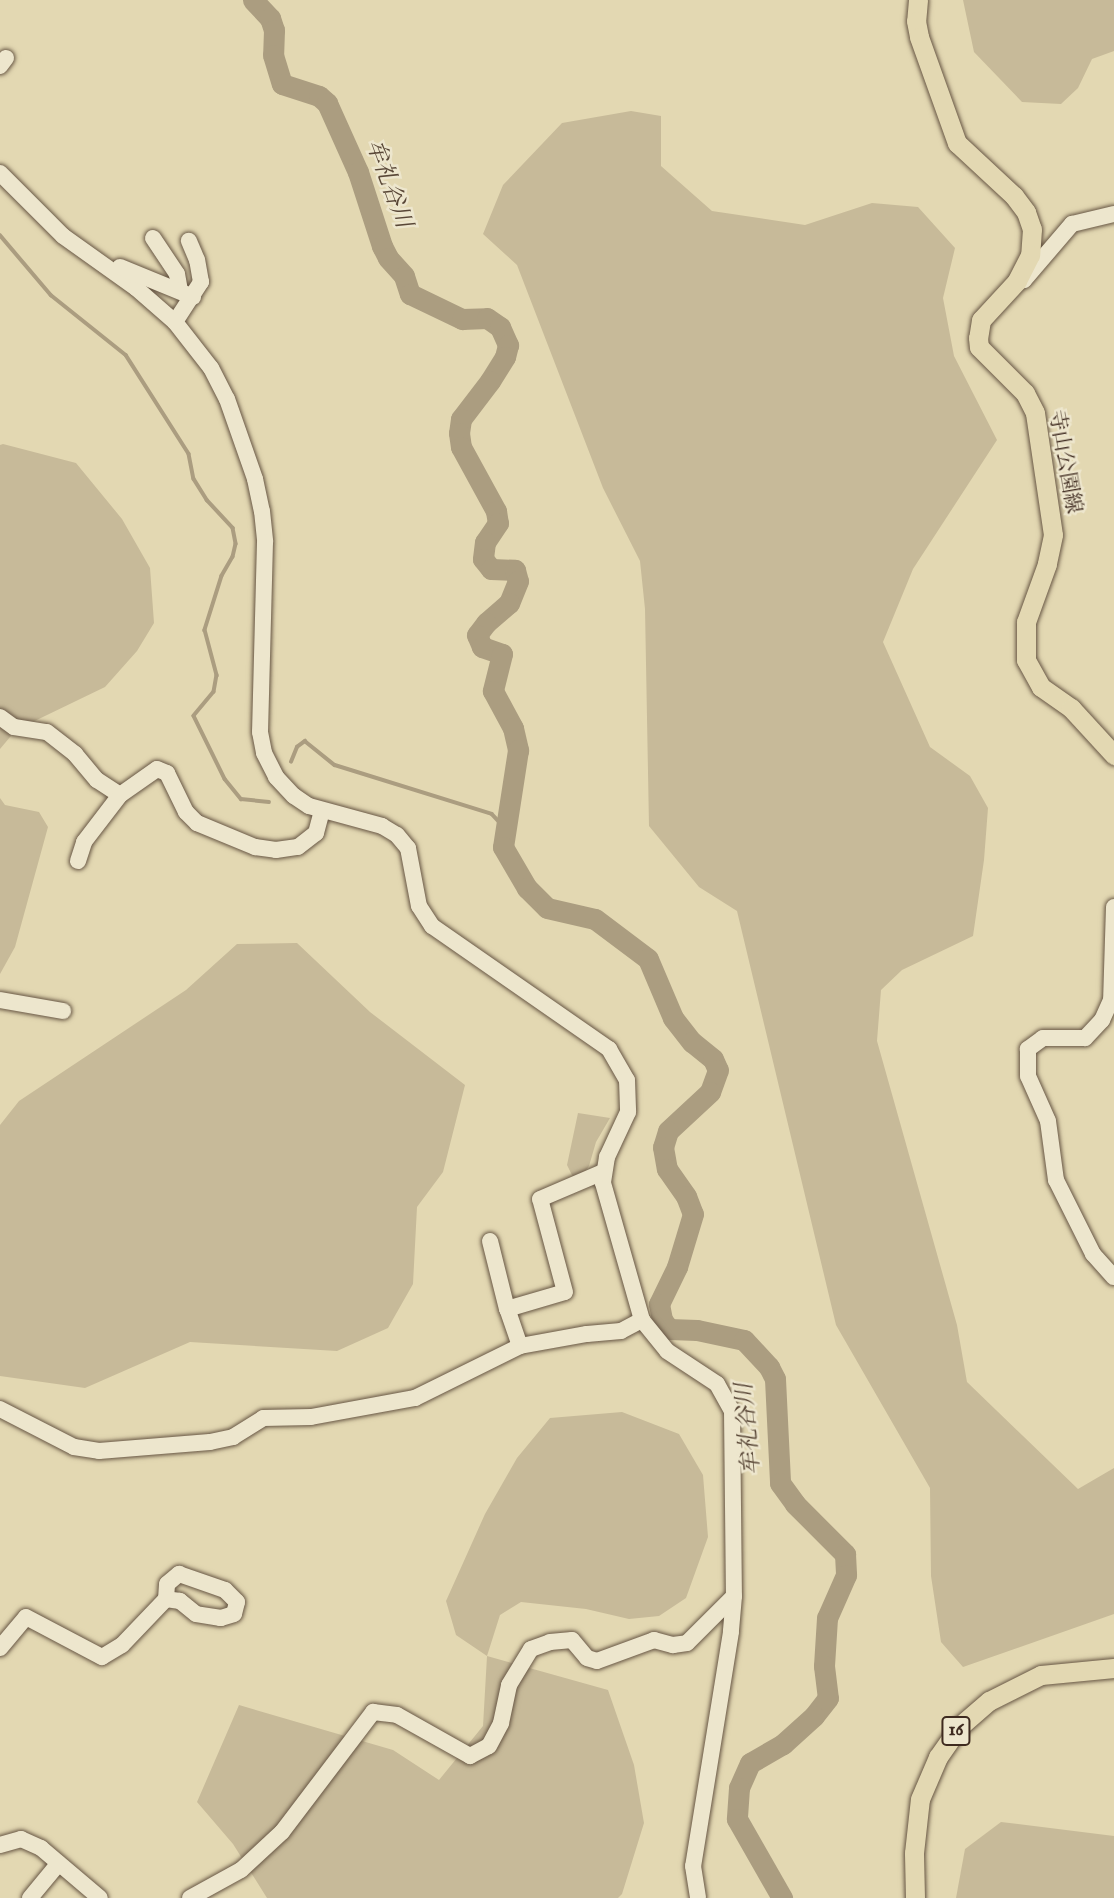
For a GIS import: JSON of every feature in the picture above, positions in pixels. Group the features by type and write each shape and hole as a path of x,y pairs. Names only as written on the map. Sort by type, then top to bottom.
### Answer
{"main road":[{"name":"寺山公園線","path":"918,0 916,21 919,37 957,143 1014,196 1032,229 1030,256 1017,281 981,320 978,338 979,347 1025,393 1035,413 1053,535 1047,564 1026,622 1026,660 1041,687 1071,708 1114,755"},
{"name":"16","path":"915,1898 914,1853 920,1799 938,1757 960,1726 989,1701 1041,1675 1114,1668"}],"street":[{"path":"0,173 63,236 175,322 195,346 221,386 236,420 260,495 265,542 260,713 264,753 284,787 309,806 382,826 397,835 408,848 419,906 432,926 609,1049 621,1064 629,1095 623,1127 607,1157 603,1172 606,1201 642,1320 667,1351 717,1384 732,1411 734,1596 726,1668 693,1866 698,1898"},
{"path":"1017,281 1024,280 1072,224 1114,214"},
{"path":"153,237 177,274 186,294"},
{"path":"175,322 186,294 201,282 197,260 189,242"},
{"path":"111,271 123,267 145,280 186,294"},
{"path":"0,717 14,727 47,732 75,754 97,780 120,795"},
{"path":"78,861 84,842 120,795 157,769 167,773 186,812 197,823 254,847 276,850 298,847 316,834 322,811"},
{"path":"1114,907 1111,1000 1102,1020 1085,1038 1043,1038 1028,1049 1028,1076 1048,1121 1056,1180 1093,1254 1114,1276"},
{"path":"0,1000 63,1011"},
{"path":"507,1309 565,1292 540,1199 603,1172"},
{"path":"490,1241 507,1309 520,1346"},
{"path":"0,1409 74,1447 99,1451 173,1447 233,1437 263,1418 311,1417 415,1398 520,1346 621,1331 642,1320"},
{"path":"190,1898 241,1870 282,1832 373,1712 397,1715 470,1756 489,1746 501,1723 509,1685 531,1649 550,1642 572,1640 586,1658 597,1661 654,1640 673,1645 687,1643 734,1596"},
{"path":"0,1648 26,1616 102,1657 122,1645 166,1599"},
{"path":"0,1845 21,1839 41,1848 97,1897"},
{"path":"30,1898 59,1863"}],"shaded area":[{"path":"963,0 1114,0 1114,51 1092,59 1078,88 1061,104 1022,102 974,52"},
{"path":"631,111 661,116 661,166 712,211 805,225 872,203 918,207 955,248 943,298 954,356 997,440 913,569 883,642 930,747 970,776 988,808 973,936 902,970 881,990 877,1041 957,1325 967,1382 1078,1489 1114,1468 1114,1614 963,1667 941,1642 931,1576 930,1488 836,1325 737,911 699,887 649,826 645,609 640,561 603,488 517,265 483,234 503,185 562,123"},
{"path":"0,445 76,463 122,519 150,568 154,623 137,651 105,687 16,730 0,749"},
{"path":"0,798 5,805 39,812 48,827 15,947 0,974"},
{"path":"297,943 370,1012 465,1085 443,1172 417,1207 413,1284 388,1328 337,1351 190,1342 85,1388 0,1376 0,1125 19,1101 186,990 237,944"},
{"path":"578,1113 610,1118 596,1142 589,1166 584,1173 573,1177 567,1165"},
{"path":"622,1412 679,1434 703,1475 708,1537 686,1598 659,1616 629,1619 586,1609 521,1602 500,1615 487,1656 456,1635 446,1601 485,1514 517,1458 550,1418"},
{"path":"487,1656 608,1690 634,1765 644,1823 622,1894 618,1898 267,1898 233,1844 197,1802 239,1705 393,1750 439,1780 483,1726"},
{"path":"1001,1822 1114,1836 1114,1898 956,1898 965,1849"}],"waterway":[{"name":"牟礼谷川","path":"253,0 270,18 274,30 273,55 282,84 319,96 327,103 358,172 382,246 388,258 404,276 410,294 462,319 487,318 500,327 508,345 505,357 490,381 461,419 459,433 461,447 496,511 498,523 485,542 483,559 491,569 515,570 518,581 509,603 486,623 477,635 482,647 502,654 493,691 513,728 518,750 503,847 527,888 547,908 595,919 648,959 673,1018 692,1042 713,1059 718,1070 710,1092 668,1131 663,1147 667,1169 686,1196 693,1214 677,1267 659,1304 662,1320 669,1329 697,1330 744,1340 769,1367 775,1379 780,1483 795,1504 845,1554 846,1575 827,1618 824,1666 828,1698 814,1716 783,1744 750,1763 739,1788 737,1819 782,1898"},
{"path":"0,235 51,295 126,355 189,454 194,479 207,500 233,528 236,544 233,557 222,576 205,630 217,675 214,692 194,716 225,779 241,799 269,802"},
{"path":"291,762 297,747 305,741 335,765 492,814 505,828"}]}
